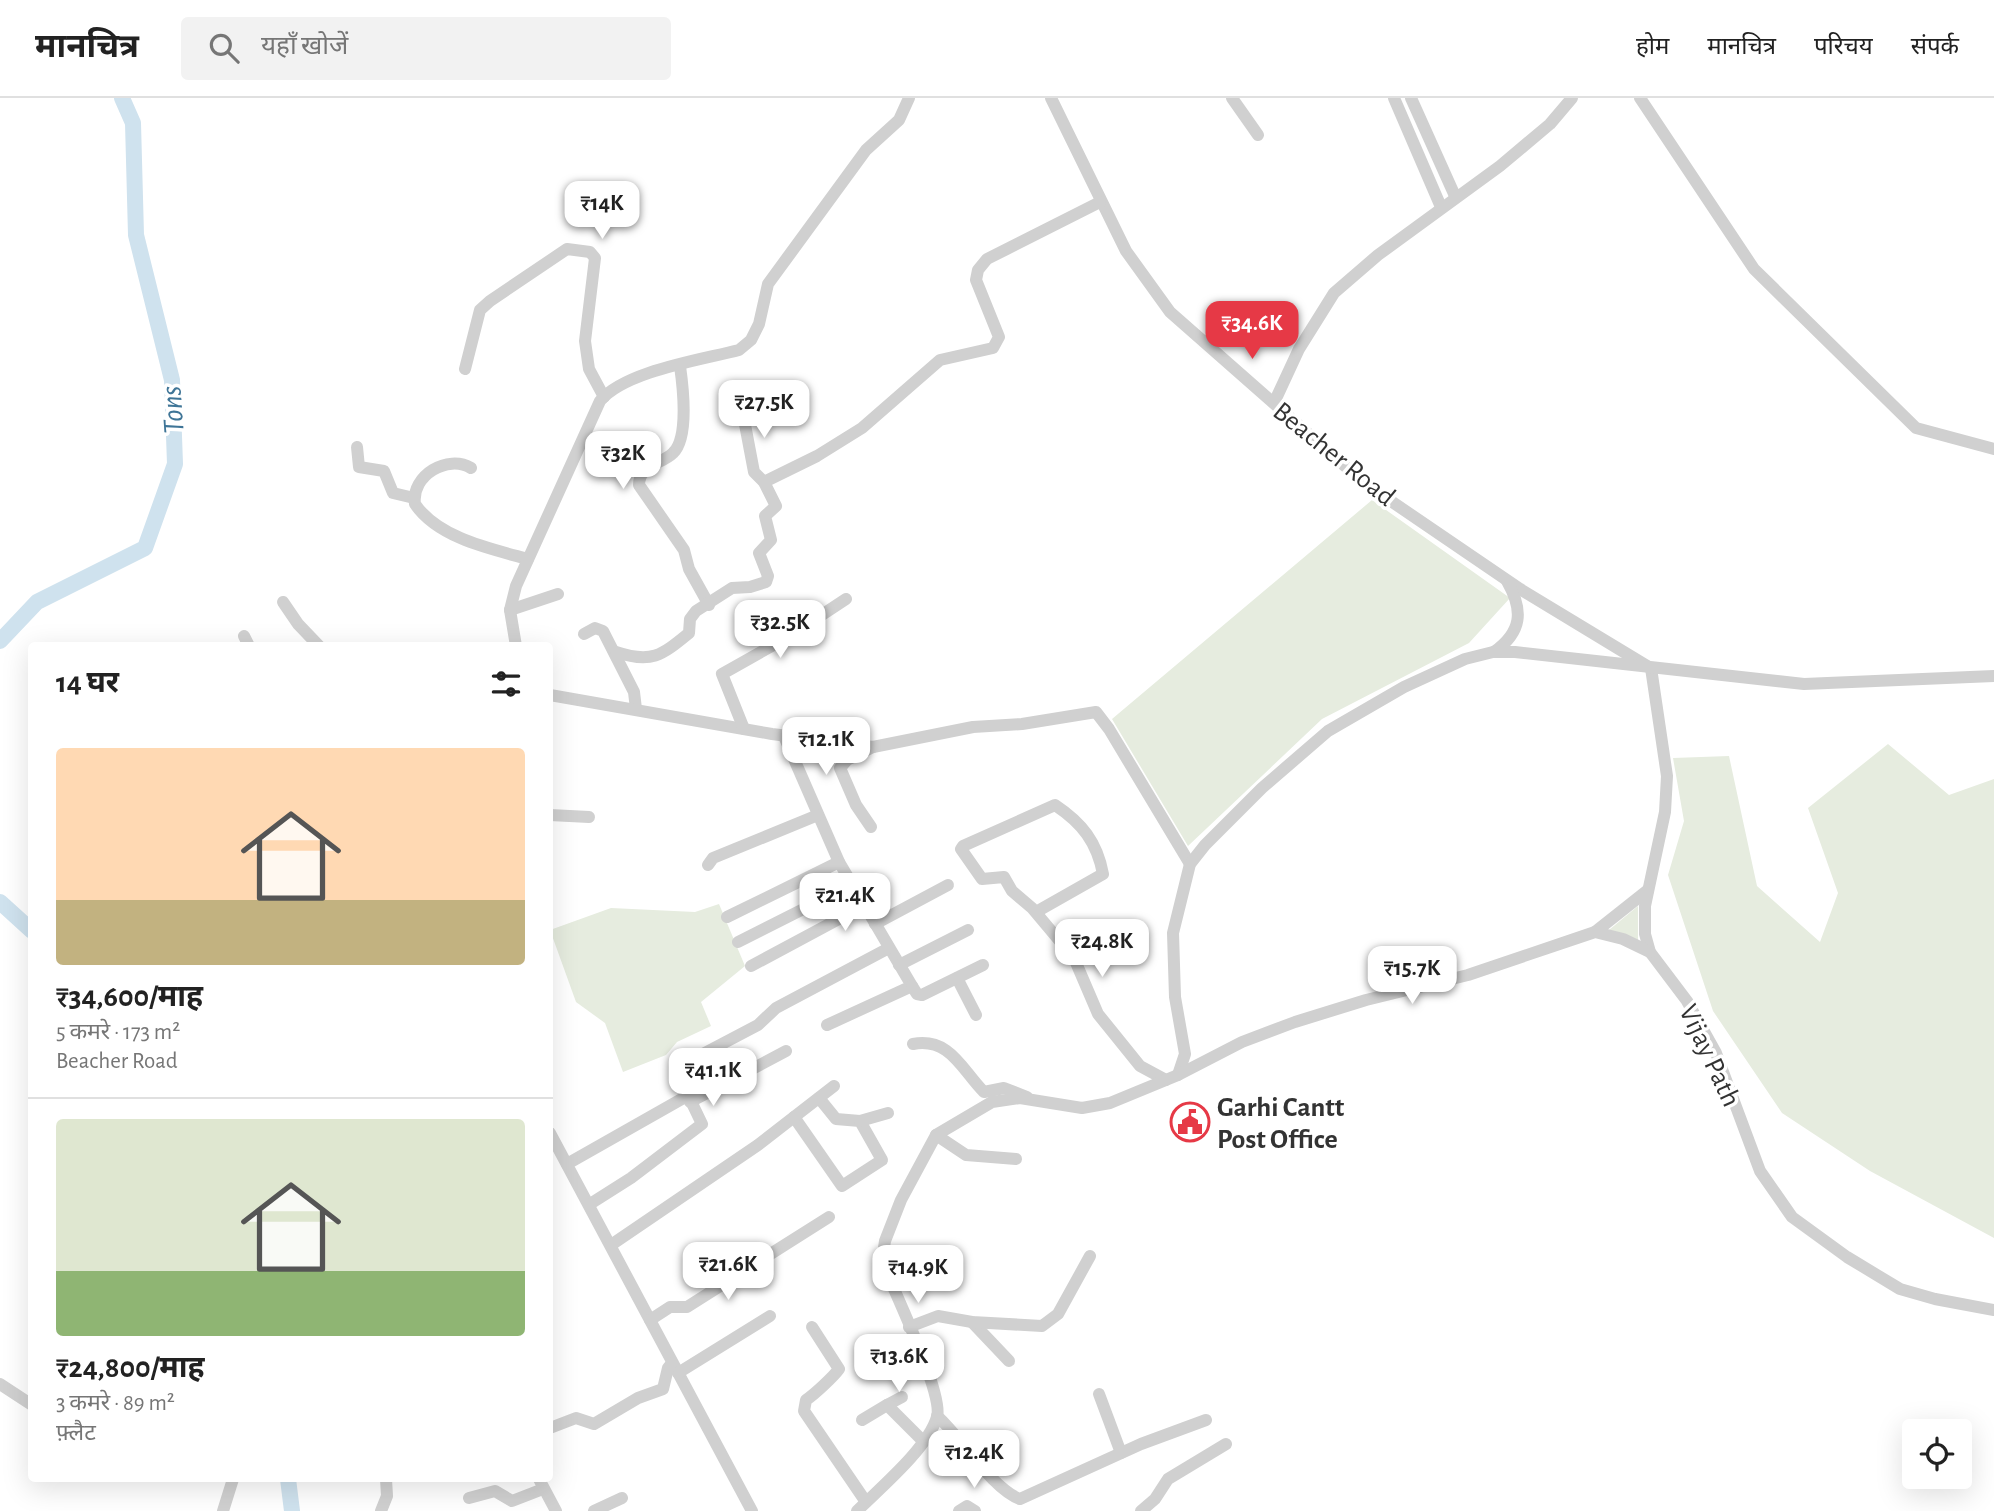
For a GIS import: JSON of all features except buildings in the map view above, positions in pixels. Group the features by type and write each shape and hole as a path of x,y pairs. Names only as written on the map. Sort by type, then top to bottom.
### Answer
{"street":[{"path":"515,642 510,610 528,559 604,397 631,380 739,350 751,340 768,284 866,150 900,120 909,98"},
{"name":"Beacher Road","path":"1051,98 1126,251 1170,312 1363,482 1505,578 1651,668"},
{"path":"1232,98 1258,135"},
{"path":"1394,98 1441,207"},
{"path":"1411,98 1455,196"},
{"path":"1274,403 1299,349 1334,293 1378,255 1455,196 1500,166 1540,132 1572,98"},
{"path":"1640,98 1754,269 1916,428 1994,449"},
{"path":"764,482 817,456 862,428 940,360 993,348 999,337 976,280 978,270 987,259 1100,202"},
{"path":"465,369 480,310 559,254 578,249 590,252 595,258 585,341 589,369 604,397"},
{"path":"680,366 683,422 676,447 672,454 654,462 640,477 639,485 684,550 691,575 709,604"},
{"path":"616,652 638,659 661,655 689,633 692,615 732,588 750,587 767,580 759,553 771,540 765,516 776,506 764,482 754,472 743,414"},
{"path":"357,447 359,467 384,471 393,493 414,498"},
{"path":"414,498 430,470 450,463 463,463 471,468"},
{"path":"414,498 421,514 430,522 477,545 528,559"},
{"path":"1172,1077 1185,1055 1175,997 1172,933 1190,864 1262,788 1328,731 1404,687 1465,659 1493,652 1511,640 1516,630 1516,596 1505,578"},
{"path":"510,610 558,594"},
{"path":"744,729 723,683 722,674 793,634 846,598"},
{"path":"283,602 298,624 315,642"},
{"path":"584,634 601,628 616,652 634,692 636,709"},
{"path":"1493,652 1804,684 1994,676"},
{"path":"1650,953 1645,934 1648,890 1665,811 1667,776 1651,668"},
{"path":"553,695 784,736 873,747"},
{"path":"871,827 856,805 840,768 847,760 873,747 973,727 1023,724 1096,712 1109,729 1190,864"},
{"path":"784,736 839,862 917,995 983,965"},
{"path":"1036,912 1103,874 1099,852 1088,833 1055,806 989,832 961,847 982,879 1004,877 1012,891 1036,912 1074,958 1098,1014 1140,1066 1172,1077"},
{"path":"553,815 589,817"},
{"path":"708,865 713,858 818,815"},
{"path":"727,917 839,862"},
{"path":"738,942 851,885"},
{"path":"874,924 948,885"},
{"path":"913,1044 932,1043 948,1050 984,1092 1004,1088 1030,1099 1082,1108 1110,1103 1172,1077 1242,1042 1296,1022 1366,1000 1468,975 1595,932 1648,890"},
{"path":"751,966 863,906"},
{"path":"899,965 968,930"},
{"path":"1595,932 1623,939 1650,953"},
{"path":"590,1204 631,1178 699,1128 701,1119 678,1074 683,1064 758,1025 776,1008 889,948"},
{"name":"Vijay Path","path":"1650,953 1687,1001 1710,1042 1760,1171 1792,1217 1847,1257 1900,1289 1934,1299 1994,1310"},
{"path":"957,978 976,1015"},
{"path":"827,1025 912,986"},
{"path":"567,1164 786,1051"},
{"path":"611,1245 834,1086"},
{"path":"819,1098 836,1119 860,1121 888,1113"},
{"path":"812,1327 839,1369 823,1383 820,1391 806,1400 804,1411 861,1506 923,1441 937,1416 935,1392 882,1261 882,1251 901,1200 936,1135 992,1102 1030,1099"},
{"path":"794,1117 842,1186 882,1160 860,1121"},
{"path":"936,1135 961,1154 1016,1159"},
{"path":"553,1138 751,1511"},
{"path":"650,1320 670,1307 687,1307 829,1217"},
{"path":"909,1327 937,1316 1023,1326 1050,1322 1072,1293 1090,1256"},
{"path":"553,1427 576,1418 594,1424 638,1398 663,1389 668,1368 675,1368 770,1316"},
{"path":"972,1322 1009,1362"},
{"path":"0,1384 28,1402"},
{"path":"1099,1394 1121,1453"},
{"path":"862,1420 902,1397"},
{"path":"887,1405 923,1441"},
{"path":"937,1416 1017,1499 1121,1453 1206,1420"},
{"path":"1141,1511 1155,1499 1168,1479 1226,1444"},
{"path":"223,1511 230,1482"},
{"path":"382,1511 387,1496 386,1482"},
{"path":"469,1498 495,1491 512,1502 541,1484 556,1511"},
{"path":"594,1511 622,1498"},
{"path":"959,1511 967,1506 975,1511"}],"shaded area":[{"path":"1372,500 1510,598 1469,643 1322,719 1188,846 1112,719"},
{"path":"1888,744 1949,795 1994,779 1994,1238 1870,1171 1782,1113 1713,1011 1668,875 1684,821 1673,758 1729,756 1757,886 1820,942 1838,893 1808,808"},
{"path":"719,904 745,966 701,1002 711,1026 677,1042 666,1055 623,1072 605,1023 576,1002 553,938 553,929 611,908 695,912"},
{"path":"1638,906 1638,941 1609,930"}],"waterway":[{"name":"Tons","path":"0,641 37,602 145,548 175,464 172,380 136,235 133,123 122,98"},
{"name":"Tons","path":"0,902 28,927"},
{"name":"Tons","path":"288,1482 292,1511"}],"place":[{"name":"Garhi Cantt Post Office","path":"1190,1122"}]}
